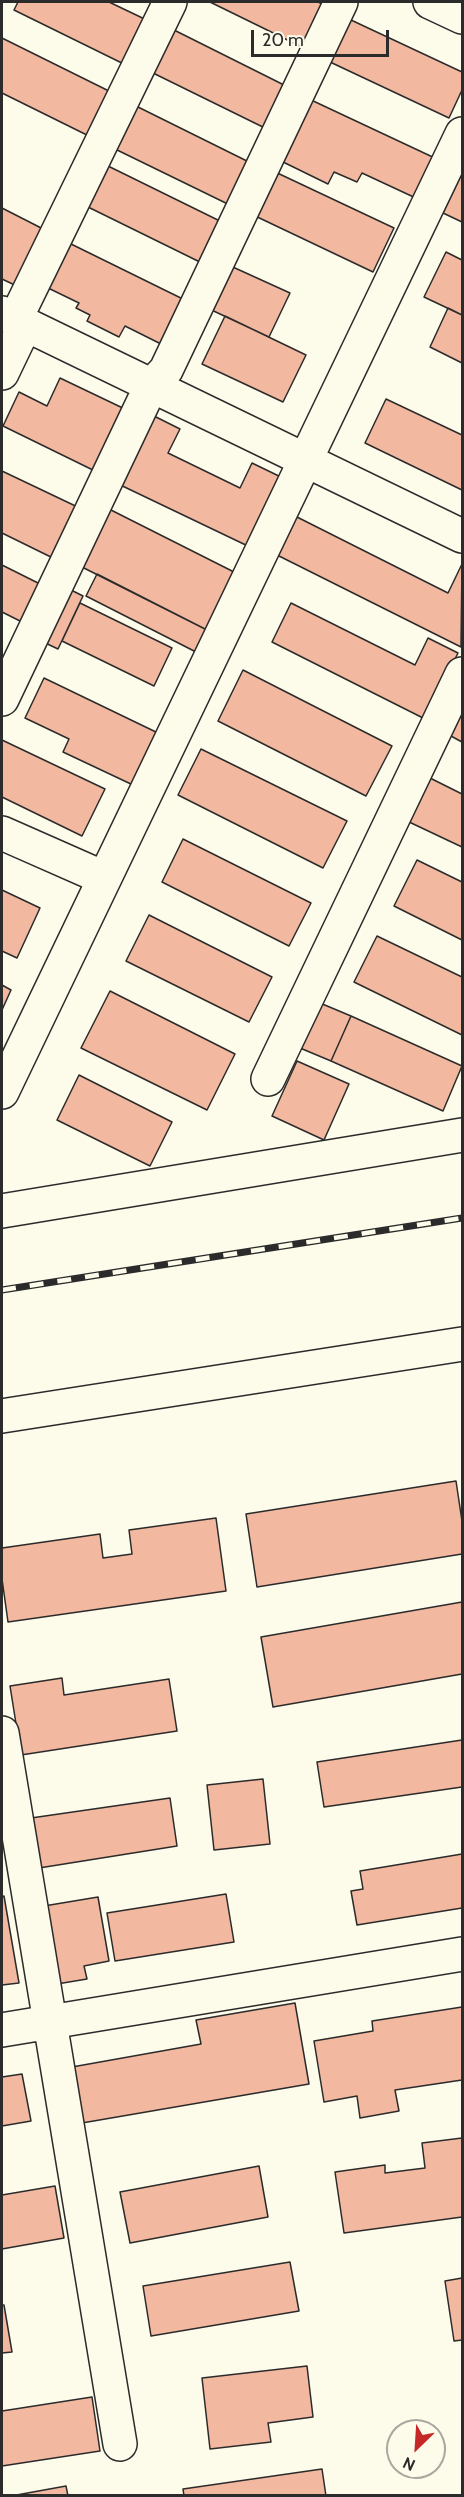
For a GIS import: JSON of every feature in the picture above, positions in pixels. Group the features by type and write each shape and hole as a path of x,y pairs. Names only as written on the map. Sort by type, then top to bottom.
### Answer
{"street":[{"path":"2,374 14,319 170,2"},
{"path":"2,699 151,386 166,370 341,2"},
{"path":"430,2 462,17"},
{"path":"2,1092 462,134"},
{"path":"14,319 462,536"},
{"path":"268,1079 462,674"},
{"path":"2,833 104,878"},
{"path":"2,1211 462,1135"},
{"path":"2,1416 462,1348"},
{"path":"2,1733 120,2444"},
{"path":"2,2030 462,1954"}],"building":[{"path":"18,2 109,2 155,24 134,69 14,10"},
{"path":"210,2 318,2 333,9 312,52"},
{"path":"351,20 462,72 462,90 449,118 330,62"},
{"path":"174,30 296,91 275,133 153,73"},
{"path":"2,38 119,96 97,140 2,93"},
{"path":"309,99 439,160 420,200 362,173 357,182 334,172 328,184 279,160"},
{"path":"134,105 259,167 238,209 113,148"},
{"path":"106,165 228,225 208,266 86,206"},
{"path":"271,170 394,228 373,272 251,214"},
{"path":"462,173 462,222 443,213"},
{"path":"2,208 49,232 21,288 2,279"},
{"path":"67,242 193,304 171,349 125,326 119,337 87,321 90,315 76,308 79,303 46,287"},
{"path":"446,252 462,260 462,315 424,297"},
{"path":"224,263 290,293 269,337 203,306"},
{"path":"448,308 462,315 462,363 430,347"},
{"path":"225,316 306,355 283,402 202,364"},
{"path":"60,378 129,411 99,473 3,426 19,392 47,406"},
{"path":"386,399 462,435 462,490 365,443"},
{"path":"146,412 180,429 168,453 240,488 252,463 285,479 252,548 112,481"},
{"path":"2,471 86,511 61,562 2,533"},
{"path":"103,506 236,573 207,630 74,563"},
{"path":"293,515 448,593 462,564 461,647 273,553"},
{"path":"2,565 40,584 22,622 2,612"},
{"path":"97,574 207,630 196,652 86,596"},
{"path":"63,586 83,596 58,649 37,639"},
{"path":"80,603 172,648 154,686 62,641"},
{"path":"291,603 415,665 428,638 458,653 425,719 272,642"},
{"path":"243,670 392,746 366,796 218,721"},
{"path":"44,678 158,733 133,785 63,752 69,739 25,718"},
{"path":"462,706 462,742 449,735"},
{"path":"2,740 105,789 82,836 2,797"},
{"path":"201,749 347,821 323,868 178,795"},
{"path":"428,777 462,794 462,847 407,821"},
{"path":"183,839 311,903 289,946 162,882"},
{"path":"417,860 462,882 462,940 394,906"},
{"path":"2,890 40,908 17,958 2,951"},
{"path":"149,915 272,977 249,1022 126,961"},
{"path":"377,936 462,977 462,1035 354,982"},
{"path":"2,985 11,990 2,1010"},
{"path":"110,991 235,1054 207,1110 81,1048"},
{"path":"320,1003 351,1016 331,1061 300,1048"},
{"path":"351,1016 462,1066 443,1111 331,1061"},
{"path":"297,1061 349,1084 324,1140 272,1116"},
{"path":"79,1075 172,1122 150,1166 57,1120"},
{"path":"456,1481 462,1521 462,1554 257,1587 246,1514"},
{"path":"216,1518 226,1591 8,1622 2,1579 2,1548 100,1534 103,1558 132,1554 129,1530"},
{"path":"462,1602 462,1674 273,1707 261,1637"},
{"path":"62,1678 64,1695 169,1679 177,1731 21,1755 10,1686"},
{"path":"462,1740 462,1787 324,1807 317,1762"},
{"path":"263,1779 270,1844 214,1850 207,1785"},
{"path":"170,1798 177,1846 39,1868 31,1818"},
{"path":"462,1854 462,1908 357,1925 351,1891 363,1889 360,1871"},
{"path":"226,1894 234,1942 115,1961 107,1913"},
{"path":"4,1896 19,1983 2,1985 2,1897"},
{"path":"98,1897 109,1961 84,1966 87,1979 57,1984 44,1906"},
{"path":"295,2003 309,2084 82,2123 72,2067 201,2044 196,2020"},
{"path":"462,2007 462,2080 395,2090 399,2111 360,2118 357,2096 324,2102 314,2041 373,2031 372,2021"},
{"path":"22,2074 31,2121 2,2126 2,2077"},
{"path":"462,2138 462,2217 344,2233 335,2172 385,2165 385,2173 425,2168 422,2143"},
{"path":"259,2166 268,2217 130,2243 120,2192"},
{"path":"55,2186 64,2238 2,2249 2,2195"},
{"path":"290,2262 299,2311 151,2336 143,2286"},
{"path":"462,2278 462,2340 454,2341 445,2281"},
{"path":"2,2305 4,2305 12,2352 2,2353"},
{"path":"307,2366 313,2417 268,2423 271,2442 210,2449 202,2378"},
{"path":"92,2397 100,2451 2,2466 2,2411"},
{"path":"322,2469 326,2496 184,2496 183,2489"},
{"path":"66,2486 68,2496 11,2496"}],"railway":[{"path":"2,1290 462,1218"}]}
